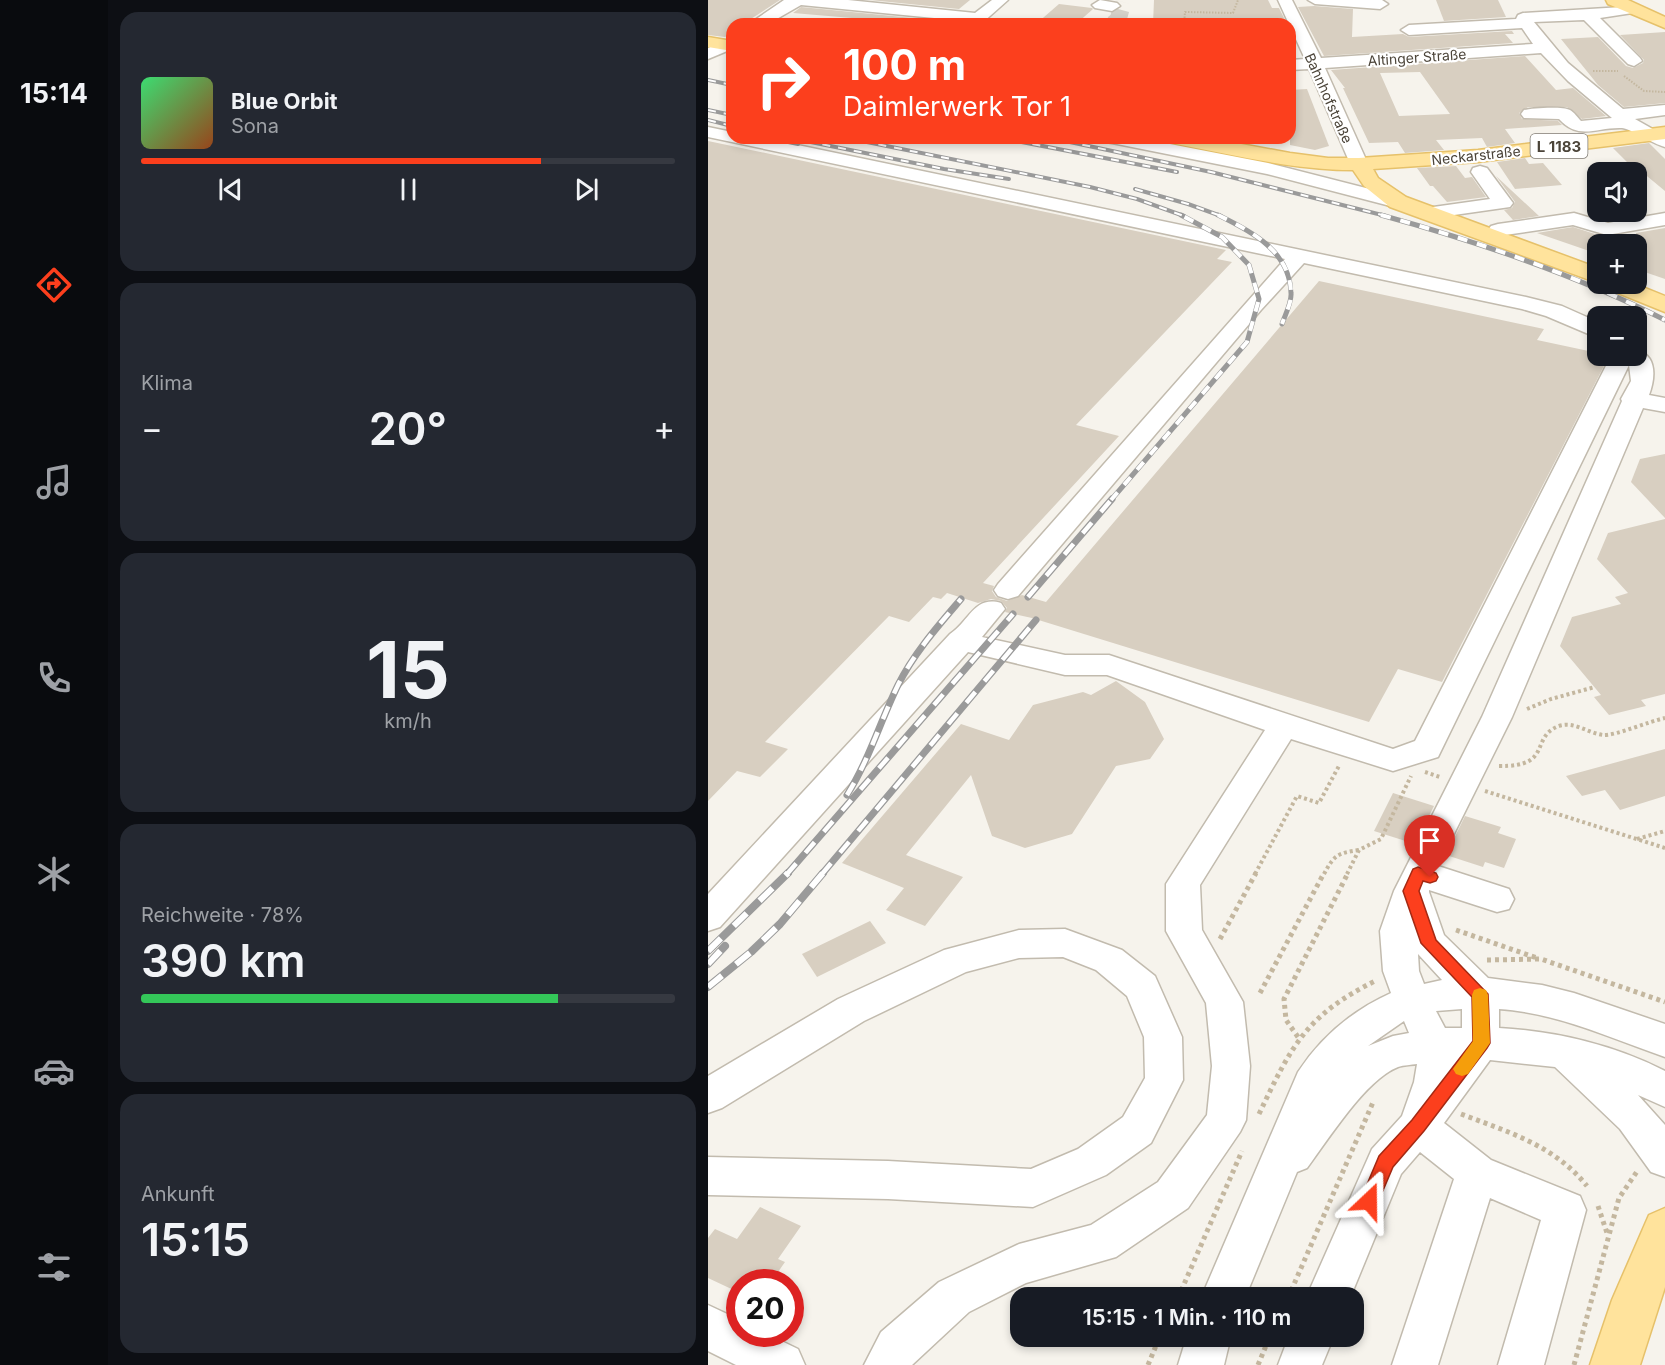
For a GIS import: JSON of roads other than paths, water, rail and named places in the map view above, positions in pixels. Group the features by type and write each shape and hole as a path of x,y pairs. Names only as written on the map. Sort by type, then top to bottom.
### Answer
{"main road":[{"path":"1614,0 1665,22"},
{"name":"Neckarstraße","path":"1359,164 1478,156 1659,137"},
{"name":"L 1183","path":"1231,144 1290,159 1328,164 1359,164"},
{"path":"1290,159 1312,171 1389,196 1426,213 1587,272"},
{"path":"1359,164 1367,177 1389,196"},
{"path":"1639,294 1665,305"},
{"path":"1615,1365 1646,1273 1665,1230"}],"street":[{"path":"792,0 891,8 962,18"},
{"path":"768,18 799,0"},
{"path":"969,18 977,0"},
{"path":"971,18 1001,0"},
{"name":"Bahnhofstraße","path":"1285,0 1293,18"},
{"path":"1315,0 1380,4"},
{"path":"1634,9 1588,15 1523,18 1544,48 1566,72 1624,118 1659,137"},
{"path":"1588,15 1634,61"},
{"path":"1409,30 1526,23"},
{"name":"Bahnhofstraße","path":"1296,24 1359,164"},
{"name":"Altinger Straße","path":"1296,71 1315,65 1412,56 1544,48"},
{"path":"1530,114 1564,114 1579,127 1665,110"},
{"path":"708,132 726,136"},
{"path":"767,144 1527,303 1554,311 1587,326"},
{"path":"1142,144 1389,196"},
{"path":"1426,213 1503,203 1480,172"},
{"path":"1498,230 1574,219 1607,229 1665,219"},
{"path":"708,917 999,599 1300,255"},
{"path":"960,641 1065,664 1109,665 1348,747 1393,760 1426,749 1617,366"},
{"path":"1521,1365 1565,1210 1477,1173 1436,1119 1433,1082 1436,1064 1434,1045 1412,1001 1401,971 1398,931 1420,872 1497,717 1633,399 1643,381 1642,366"},
{"path":"1633,399 1665,405"},
{"path":"886,1365 897,1347 954,1297 1019,1264 1101,1243 1173,1195 1226,1120 1231,1066 1224,1002 1184,931 1183,884 1284,725"},
{"path":"1420,872 1497,899"},
{"path":"1333,1287 1386,1162 1436,1119 1481,1043 1480,994 1429,943 1420,872"},
{"path":"708,1096 852,1010 957,960 1019,944 1065,943 1109,960 1142,987 1163,1037 1164,1080 1137,1130 1092,1162 1033,1188 888,1180 708,1176"},
{"path":"1227,1287 1308,1092 1330,1057 1381,1016 1412,1001 1450,995 1516,996 1563,1004 1665,1041"},
{"path":"1275,1176 1356,1076 1390,1053 1434,1045 1481,1043 1520,1045 1564,1053 1622,1069 1665,1090"},
{"path":"1564,1053 1619,1103 1663,1156"},
{"path":"1415,1365 1477,1173"},
{"path":"708,1327 782,1365"},
{"path":"1201,1365 1206,1347"},
{"path":"1300,1365 1307,1347"}],"tunnel":[{"path":"1119,18 1123,2"}],"railway":[{"path":"708,80 726,84"},
{"path":"708,110 726,114"},
{"path":"708,120 726,124"},
{"path":"821,144 944,169 1009,179"},
{"path":"877,144 1090,187 1137,199 1184,216"},
{"path":"1032,144 1177,172"},
{"path":"1079,144 1211,172 1386,216"},
{"path":"1135,189 1221,216"},
{"path":"1111,500 1247,342 1259,299 1249,265 1222,237 1181,215"},
{"path":"1218,215 1243,228 1266,244 1284,265 1289,278 1291,297 1282,324"},
{"path":"1381,215 1526,260 1631,303 1665,320"},
{"path":"1028,597 1112,499"},
{"path":"847,795 862,768 904,673 927,640 961,599"},
{"path":"787,874 1013,614"},
{"path":"822,874 1036,620"},
{"path":"708,987 751,952 780,924 823,873"},
{"path":"708,951 787,874"},
{"path":"708,964 725,946"}]}
